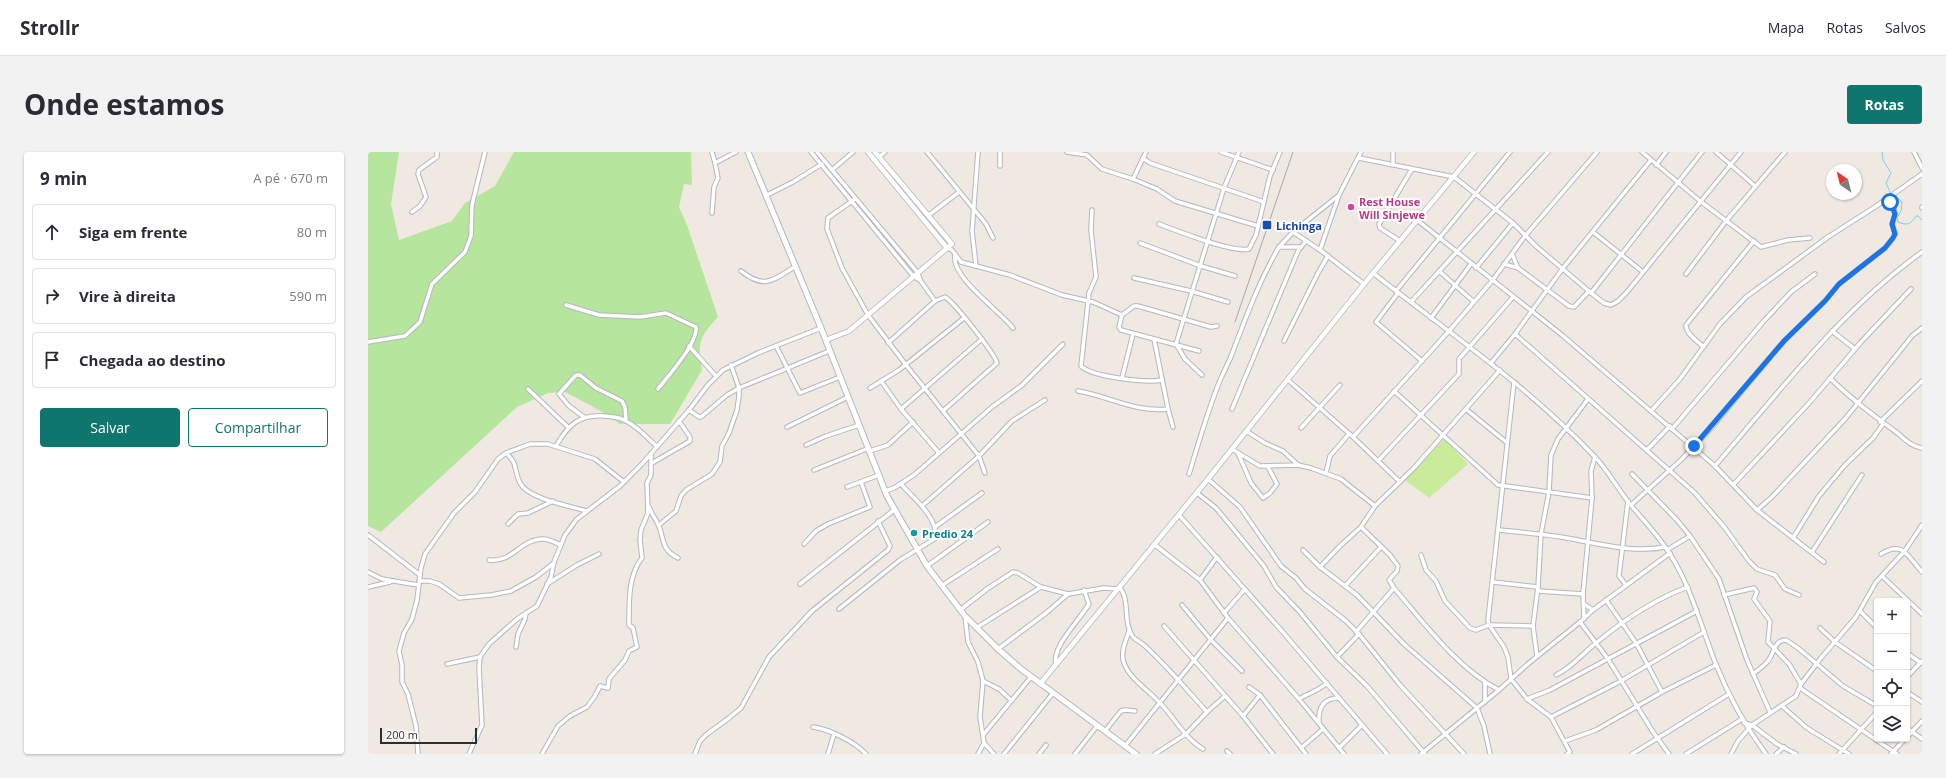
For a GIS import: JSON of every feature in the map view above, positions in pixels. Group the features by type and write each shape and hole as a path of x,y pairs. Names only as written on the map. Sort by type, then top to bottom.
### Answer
{"main road":[{"path":"748,152 826,340 884,491 927,566 965,616 998,649 1040,684 1136,754"}],"street":[{"path":"412,212 420,206 426,197 418,174 419,170 436,157 437,152"},
{"path":"368,342 405,336 420,322 432,284 465,252 471,236 472,205 485,152"},
{"path":"712,152 718,178 714,187 712,213"},
{"path":"715,164 736,152"},
{"path":"811,152 914,277 920,280"},
{"path":"817,152 918,273 920,280 935,301"},
{"path":"832,170 853,152"},
{"path":"826,340 849,331 949,249 952,244 929,216 868,152"},
{"path":"875,152 949,249 961,262 1010,275 1062,295 1089,301 1122,315"},
{"path":"879,157 885,152"},
{"path":"927,152 986,224 993,238"},
{"path":"976,266 972,231 978,152"},
{"path":"1000,152 1000,166"},
{"path":"1067,152 1087,155 1102,169 1133,179 1174,201 1258,226"},
{"path":"1133,179 1146,152"},
{"path":"1221,152 1273,170"},
{"path":"1202,375 1185,359 1176,344 1191,291 1201,266 1224,188 1239,152"},
{"path":"1159,224 1208,242 1243,250 1249,248 1252,245 1273,170 1280,152"},
{"path":"1320,250 1339,195 1361,152"},
{"path":"1393,152 1393,165"},
{"path":"1040,684 1232,450 1364,284 1474,152"},
{"path":"1422,361 1376,322 1397,292 1510,152"},
{"path":"1411,302 1548,152"},
{"path":"1353,437 1492,281 1525,236 1597,152"},
{"path":"1642,152 1700,201 1762,247 1788,240 1810,238"},
{"path":"1656,165 1666,152"},
{"path":"1504,264 1518,268 1569,306 1574,307 1590,292 1702,152"},
{"path":"1716,152 1729,165 1755,186"},
{"path":"1359,158 1454,177 1513,223 1525,236 1590,292 1604,303 1611,305 1618,302 1741,152"},
{"path":"1686,274 1726,221 1785,152"},
{"path":"1914,152 1922,168"},
{"path":"1143,158 1150,163 1248,195 1264,202"},
{"path":"1491,363 1515,334 1563,268 1651,160"},
{"path":"767,195 793,182 825,161"},
{"path":"1400,241 1380,228 1379,224 1412,169"},
{"path":"1651,410 1680,379 1720,324 1751,292 1828,237 1922,174"},
{"path":"840,187 843,184"},
{"path":"929,216 959,192"},
{"path":"1189,474 1217,390 1230,360 1240,329 1267,269 1279,247 1293,232 1339,195"},
{"path":"1631,505 1694,446 1784,341 1825,301 1839,284 1885,248 1895,234 1892,224 1895,214 1894,208 1888,198"},
{"path":"855,199 828,218 827,229 842,268 868,315 979,456 985,473"},
{"path":"1092,210 1091,230 1096,277 1090,287 1088,298 1089,301 1081,366 1097,374 1144,381 1162,380"},
{"path":"1417,220 1492,281 1532,311 1694,446 1734,484 1757,510 1824,562"},
{"path":"1476,268 1513,223"},
{"path":"1293,232 1320,250 1364,284"},
{"path":"1593,232 1643,272"},
{"path":"1232,409 1264,336 1278,298 1301,247 1306,241"},
{"path":"1704,347 1693,338 1686,329 1686,325 1754,241"},
{"path":"1140,243 1201,266 1236,276"},
{"path":"1279,247 1301,247"},
{"path":"1715,466 1832,331 1877,288 1922,252"},
{"path":"1512,254 1518,268"},
{"path":"956,256 957,266 967,280 986,302 1002,315 1013,328"},
{"path":"1284,341 1315,278 1328,256"},
{"path":"1431,318 1471,264"},
{"path":"741,271 757,281 765,283 772,281 796,266"},
{"path":"1439,271 1454,286 1474,302"},
{"path":"1373,273 1500,370 1566,428 1596,457 1631,505 1667,550 1688,587 1716,665 1729,694 1743,721 1766,754"},
{"path":"1647,450 1671,428 1791,292 1815,274"},
{"path":"1134,278 1191,291 1228,302"},
{"path":"1734,484 1831,379 1855,349 1890,310 1912,289"},
{"path":"888,342 935,301 945,297 982,338 996,357 997,363 943,411"},
{"path":"1378,461 1460,374 1459,359 1513,297"},
{"path":"566,305 599,315 640,317 666,313 672,314 696,327 689,346 658,389"},
{"path":"1199,351 1133,334 1120,329 1122,315 1134,306 1138,306 1183,320 1211,327 1217,326"},
{"path":"870,388 906,365 964,318"},
{"path":"469,754 482,725 478,668 480,657 489,644 526,613 537,606 547,584 565,535 577,519 624,482 651,454 716,376 732,365 821,328"},
{"path":"1757,510 1783,485 1858,404 1912,336 1922,328"},
{"path":"1832,331 1855,349"},
{"path":"1122,378 1133,334"},
{"path":"1515,334 1588,400 1647,450 1709,508 1749,561 1757,569 1775,575 1785,589 1799,595"},
{"path":"901,409 982,338"},
{"path":"1154,339 1173,427"},
{"path":"884,491 901,484 939,453 992,407 1021,386 1064,344"},
{"path":"689,346 716,376"},
{"path":"776,346 800,393 840,377"},
{"path":"689,410 701,417 727,395 739,388 829,351"},
{"path":"659,525 676,511 681,496 686,490 707,478 717,467 722,454 722,446 729,433 736,410 739,388 732,365"},
{"path":"1320,567 1361,527 1374,506 1400,482 1443,436 1500,370"},
{"path":"584,417 568,406 559,394 576,375 580,375 596,388 622,401 625,404 626,421"},
{"path":"1831,379 1858,404 1882,423 1898,433 1910,444 1922,448"},
{"path":"1288,380 1319,409 1353,437 1400,482"},
{"path":"881,381 901,409 939,453"},
{"path":"1794,538 1819,496 1845,465 1873,438 1882,423 1922,381"},
{"path":"1514,382 1506,442 1504,486 1489,625 1504,647 1508,657 1511,679 1527,699 1551,717 1570,753"},
{"path":"1301,428 1340,384"},
{"path":"528,388 568,428"},
{"path":"1078,391 1146,410 1168,409"},
{"path":"1394,391 1494,482 1504,486 1592,498"},
{"path":"786,427 848,397"},
{"path":"922,506 979,456 1012,421 1045,400"},
{"path":"1537,656 1534,626 1541,534 1553,447 1588,400"},
{"path":"1467,410 1506,442"},
{"path":"556,446 568,428 584,417 597,415 616,417 626,421 657,447"},
{"path":"652,463 690,441 690,437 679,421"},
{"path":"814,470 869,450 888,445 913,422"},
{"path":"806,445 859,424"},
{"path":"1246,431 1265,444 1283,451 1298,465"},
{"path":"1326,473 1332,452 1349,434"},
{"path":"418,754 416,726 408,694 402,682 402,665 399,651 404,633 412,619 425,554 449,520 476,492 498,460 506,453 530,444 548,444 595,459 624,482"},
{"path":"1232,450 1251,462 1268,467 1298,465 1326,473 1341,479 1374,506"},
{"path":"506,453 515,462 520,482 524,488 533,494 587,511"},
{"path":"1238,453 1251,483 1263,498 1273,490 1277,484 1268,467"},
{"path":"542,754 558,726 570,716 587,707 600,686 608,688 611,675 625,660 629,651 637,647 633,628 629,625 629,604 633,576 637,563 642,558 641,530 648,506 648,483 651,475 652,463 651,454"},
{"path":"1584,619 1583,594 1592,498 1591,471 1596,457"},
{"path":"1318,470 1328,463"},
{"path":"1632,474 1690,536 1719,579 1753,674 1770,712"},
{"path":"847,488 879,475"},
{"path":"1812,552 1862,475"},
{"path":"1208,479 1240,507 1281,566 1296,578 1305,589 1357,633 1444,735 1464,754"},
{"path":"804,544 816,531 828,524 870,507 861,482"},
{"path":"839,609 900,560 936,538 935,527 922,506 901,484"},
{"path":"1196,493 1216,508 1264,566 1276,587 1299,611 1337,657 1367,686 1423,753 1593,610 1626,585 1667,550 1690,536"},
{"path":"935,527 982,494"},
{"path":"508,524 518,514 535,510 553,501"},
{"path":"1626,585 1620,580 1619,576 1621,547 1628,501"},
{"path":"648,506 659,525 665,549 678,558"},
{"path":"800,584 878,521 894,510"},
{"path":"1179,515 1327,683 1387,754"},
{"path":"695,754 700,742 707,734 730,718 741,708 769,657 812,611 888,550 890,546 889,542 878,521"},
{"path":"927,566 988,522"},
{"path":"1730,754 1738,741 1752,725 1770,712 1791,701 1816,665 1860,611 1872,589 1904,552 1922,525"},
{"path":"1361,527 1398,566 1397,571 1389,580 1394,588 1444,644 1485,683 1499,690"},
{"path":"1499,530 1541,534 1621,547 1667,550"},
{"path":"368,535 420,575"},
{"path":"489,560 504,560 519,548 534,540 544,539 561,545"},
{"path":"1155,545 1200,580 1228,618 1344,754"},
{"path":"1345,586 1381,547"},
{"path":"1881,554 1893,547 1900,548 1922,572"},
{"path":"941,586 998,550"},
{"path":"1302,550 1373,611 1404,644 1476,708 1484,726 1490,754"},
{"path":"547,584 577,565 599,554"},
{"path":"1421,555 1426,570 1436,581 1441,594 1464,622 1476,630 1489,625 1534,626"},
{"path":"1200,580 1216,557"},
{"path":"368,572 382,579 391,581 419,583 430,581 439,584 459,598 492,595 511,591 536,577 554,562"},
{"path":"960,610 987,589 1013,572 1018,573 1041,587 1068,594"},
{"path":"1882,576 1922,614"},
{"path":"368,587 391,581"},
{"path":"1493,582 1583,594"},
{"path":"976,628 1041,587"},
{"path":"1556,675 1564,671 1623,622 1662,598 1688,587"},
{"path":"998,649 1046,613 1068,594 1084,590 1104,588 1118,588 1123,590 1126,601 1126,616 1129,631 1123,652 1127,670 1160,703 1186,734 1203,749"},
{"path":"1337,657 1373,611 1394,588"},
{"path":"1724,595 1754,588 1757,592 1754,599 1770,621 1767,638 1774,649 1789,664 1801,686 1894,753 1903,742"},
{"path":"1224,613 1245,589"},
{"path":"1056,665 1054,658 1059,646 1082,617 1089,604 1084,590"},
{"path":"1606,600 1623,622 1636,643 1662,692"},
{"path":"1584,604 1593,610"},
{"path":"1182,605 1211,640 1242,672"},
{"path":"1527,699 1550,690 1697,611"},
{"path":"1860,611 1874,625"},
{"path":"516,647 518,634 526,619 526,613"},
{"path":"965,616 968,642 978,662 983,681 980,717 982,735 984,743 994,754"},
{"path":"1125,746 1228,618"},
{"path":"1580,622 1608,659 1620,681 1669,754"},
{"path":"1164,626 1194,662 1243,716 1273,754"},
{"path":"1820,628 1835,642 1876,670"},
{"path":"1129,631 1207,712"},
{"path":"1551,717 1647,666 1704,632"},
{"path":"1753,674 1768,662 1774,649 1780,641 1786,640 1798,648 1816,665 1843,686 1874,704"},
{"path":"1910,655 1922,662 1910,674"},
{"path":"447,664 480,657"},
{"path":"1565,741 1596,730 1662,692 1716,665"},
{"path":"982,735 1031,677"},
{"path":"983,681 999,689 1011,700"},
{"path":"1299,700 1307,694 1317,692 1327,683"},
{"path":"1485,683 1485,702"},
{"path":"1249,687 1260,695 1306,754"},
{"path":"1004,754 1052,693"},
{"path":"1632,754 1729,694"},
{"path":"1910,694 1922,702"},
{"path":"1243,716 1260,695"},
{"path":"1155,754 1186,734 1225,696"},
{"path":"1319,724 1318,711 1320,706 1329,699 1339,698"},
{"path":"1782,706 1807,728 1849,754"},
{"path":"1105,732 1121,711 1135,711"},
{"path":"1839,754 1874,715"},
{"path":"1743,721 1752,725 1796,754"},
{"path":"1686,754 1743,721"},
{"path":"1922,721 1912,732 1922,739"},
{"path":"1339,748 1362,725"},
{"path":"1074,754 1098,726"},
{"path":"813,727 822,728 834,734 862,749 866,754"},
{"path":"1301,748 1323,729"},
{"path":"828,754 834,734"},
{"path":"978,754 984,743"},
{"path":"1039,754 1046,745"},
{"path":"1776,754 1784,747"},
{"path":"1227,751 1230,754"}],"green space":[{"path":"368,152 399,152 391,204 399,240 452,221 465,203 495,186 514,152 691,152 692,185 684,184 679,207 687,225 718,317 703,335 701,341 700,353 702,370 670,424 620,424 599,410 565,392 548,393 517,407 381,532 368,526"},
{"path":"1444,439 1468,464 1429,498 1405,480"}],"waterway":[{"path":"1882,152 1883,160 1891,173 1886,183 1891,194"},
{"path":"1894,195 1902,202 1901,211 1897,218 1898,222 1908,224 1916,216 1922,220"}],"railway":[{"path":"1235,322 1293,152"}],"place":[{"name":"Rest House Will Sinjewe","path":"1351,207"},
{"name":"Lichinga","path":"1267,225"},
{"name":"Predio 24","path":"914,533"}],"route":[{"path":"1694,446 1798,326 1825,301 1839,284 1864,262 1885,248 1895,234 1892,224 1895,214 1894,208 1890,202"}]}
